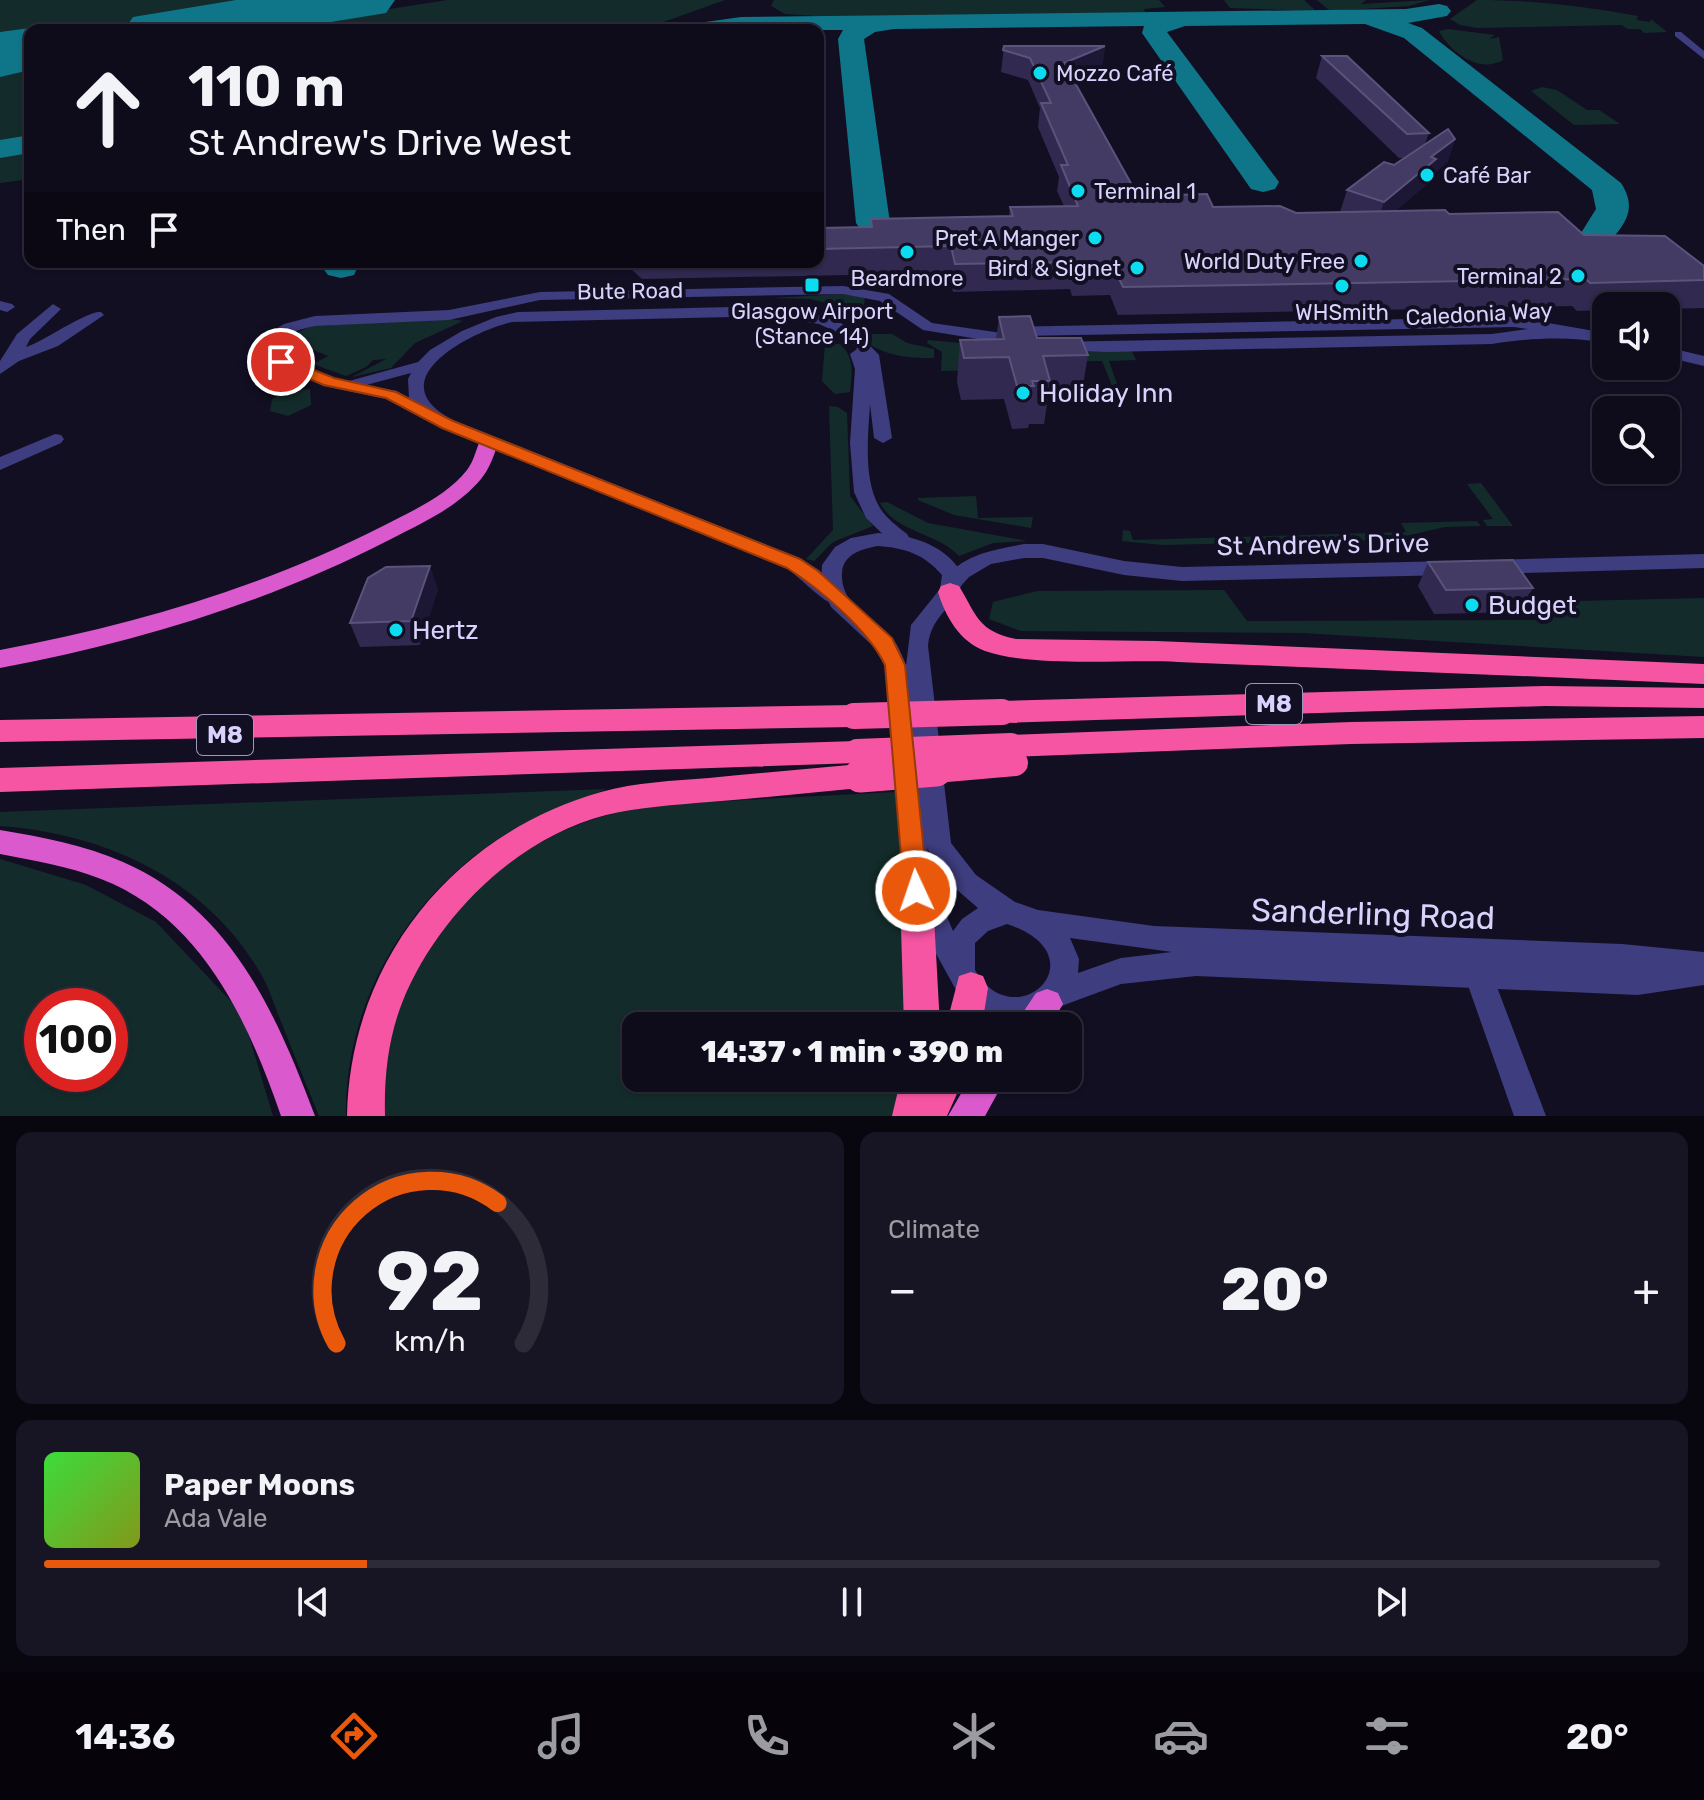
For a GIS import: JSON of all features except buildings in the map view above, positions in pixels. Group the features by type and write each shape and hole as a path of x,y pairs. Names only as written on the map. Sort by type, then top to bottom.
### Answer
{"highway":[{"path":"0,659 115,636 175,620 319,568 405,524 456,490 479,469 489,441"},
{"path":"952,587 961,617 972,631 991,643 1016,649 1156,651 1704,674"},
{"name":"M8","path":"0,731 854,716 1545,696 1704,698"},
{"name":"M8","path":"0,746 450,725"},
{"path":"366,1116 372,1044 399,971 422,933 448,901 503,852 548,826 599,804 858,764 1351,733 1704,727"},
{"name":"M8","path":"0,780 858,764"},
{"name":"M8","path":"0,787 127,776"},
{"path":"0,842 37,847 95,863 163,898 190,922 224,957 244,986 283,1066 298,1116"},
{"path":"915,862 921,1012"},
{"path":"965,1012 966,978"},
{"path":"911,1116 916,1092"},
{"path":"928,1116 939,1092"},
{"path":"965,1116 980,1092"}],"street":[{"path":"1678,34 1704,56"},
{"name":"Caledonia Way","path":"329,382 262,353 275,336 289,327 315,321 449,315 526,298 558,295 862,291 884,297 928,327 941,330 978,337 1108,347 1492,339 1541,332 1592,335"},
{"path":"6,363 23,337 53,309"},
{"path":"776,314 833,324 850,333 867,350 874,362 883,438"},
{"path":"776,314 823,327 841,337 858,354 863,369 859,443 863,492 873,514 900,539"},
{"name":"Bute Road","path":"424,365 444,345 486,327 541,321 776,314"},
{"path":"6,363 52,343 96,315"},
{"path":"1680,355 1704,361"},
{"path":"329,382 377,380 424,365"},
{"path":"424,365 415,389 415,398 424,410"},
{"path":"329,382 391,395 447,424 793,563 812,575 885,643 895,665 915,862 927,909 966,978 997,1008 1015,1012 1032,1010 1045,1007 1065,978 1067,962 1058,939 1040,921 1007,912 982,918 964,935 959,950 966,978"},
{"path":"0,464 55,439"},
{"path":"838,601 831,578 840,555 862,542 900,539 924,547 940,558 952,573 952,587"},
{"name":"St Andrew's Drive","path":"1007,912 970,890 951,867 938,844 917,663 917,641 924,620 962,572 986,558 1024,551 1068,555 1144,571 1198,574 1704,561"},
{"name":"Sanderling Road","path":"1040,921 1154,939 1622,957 1704,965"},
{"name":"Sanderling Road","path":"1045,1007 1121,971 1180,964 1638,982 1704,972"},
{"path":"1478,974 1530,1116"}],"green space":[{"path":"0,0 251,0 240,6 114,24 24,24 24,37 0,40"},
{"path":"448,0 725,0 658,24 317,24 337,17"},
{"path":"774,0 1159,0 1165,7 1144,9 1145,12 1097,15 816,16 785,14 771,6"},
{"path":"1224,0 1304,0 1316,11 1230,8"},
{"path":"1317,0 1366,0 1361,4 1430,0 1409,6 1330,11"},
{"path":"1477,0 1538,2 1618,12 1638,16 1636,20 1650,22 1651,19 1667,32 1644,33 1640,29 1628,29 1621,25 1477,28 1460,25 1450,19"},
{"path":"1448,29 1495,35 1489,39 1499,37 1503,60 1484,64 1466,59 1450,46 1439,31"},
{"path":"24,70 24,137 0,142 0,76"},
{"path":"1542,87 1557,90 1587,110 1599,110 1620,124 1574,125 1531,91"},
{"path":"24,151 24,180 0,183 0,156"},
{"path":"844,294 865,296 864,305 870,313 810,299 771,298"},
{"path":"463,321 415,343 391,368 352,377 386,359 373,360 366,367 346,376 313,364 328,356 306,347 298,351 304,354 296,357 277,349 282,339 312,326"},
{"path":"892,334 907,343 934,349 934,358 884,352 859,336"},
{"path":"928,340 992,346 979,370 941,371 942,352 927,343"},
{"path":"825,344 840,344 845,349 851,366 850,392 835,394 822,381"},
{"path":"1039,347 1131,350 1136,360 1109,361 1118,387 1113,388 1102,361 1077,361"},
{"path":"310,389 311,405 288,416 270,411 272,399 286,391"},
{"path":"829,406 847,413 850,496 873,526 833,542 814,561 806,559 833,530"},
{"path":"1481,483 1513,526 1487,526 1483,520 1493,519 1467,484"},
{"path":"976,496 978,518 1033,517 1031,528 954,515 918,500"},
{"path":"887,502 928,523 1027,541 993,543 959,556 940,542 896,521 880,503"},
{"path":"1477,521 1481,526 1445,527 1388,540 1162,545 1122,541 1123,530 1130,531 1133,540 1406,532 1401,523"},
{"path":"1224,590 1247,621 1543,620 1534,602 1704,598 1704,657 1302,633 1021,631 989,619 993,602 1037,591"},
{"path":"607,789 506,834 471,858 412,919 370,993 348,1074 346,1116 319,1116 264,979 238,941 212,912 150,867 115,851 78,839 0,826 0,812"},
{"path":"895,792 913,1012 622,1012 622,1092 905,1092 898,1116 380,1116 386,1059 398,1008 423,960 467,901 492,877 549,838 615,813 652,805"},
{"path":"0,859 86,885 156,922 242,1013 273,1116 0,1116"}],"taxiway":[{"path":"273,24 281,18 328,5"},
{"path":"1185,19 1406,16 1439,11"},
{"path":"210,24 256,15"},
{"path":"894,22 1185,19"},
{"path":"1185,19 1155,28 1154,33 1263,182"},
{"path":"1374,19 1413,33 1604,183 1612,197 1614,209 1599,233"},
{"path":"741,24 894,22"},
{"path":"873,223 851,39 852,35 868,26 894,22"},
{"path":"0,69 24,63"},
{"path":"0,149 24,145"}],"runway":[{"path":"197,24 365,0"},
{"path":"0,52 24,49"}],"place":[{"name":"Mozzo Café","path":"1040,73"},
{"name":"Café Bar","path":"1427,175"},
{"name":"Terminal 1","path":"1078,191"},
{"name":"Pret A Manger","path":"1095,238"},
{"name":"Beardmore","path":"907,252"},
{"name":"World Duty Free","path":"1361,261"},
{"name":"Bird & Signet","path":"1137,268"},
{"name":"Terminal 2","path":"1578,276"},
{"name":"Glasgow Airport (Stance 14)","path":"812,285"},
{"name":"WHSmith","path":"1342,286"},
{"name":"Holiday Inn","path":"1023,393"},
{"name":"Budget","path":"1472,605"},
{"name":"Hertz","path":"396,630"}],"route":[{"path":"281,362 329,382 391,395 447,424 793,563 812,575 885,643 895,665 916,891"}]}
